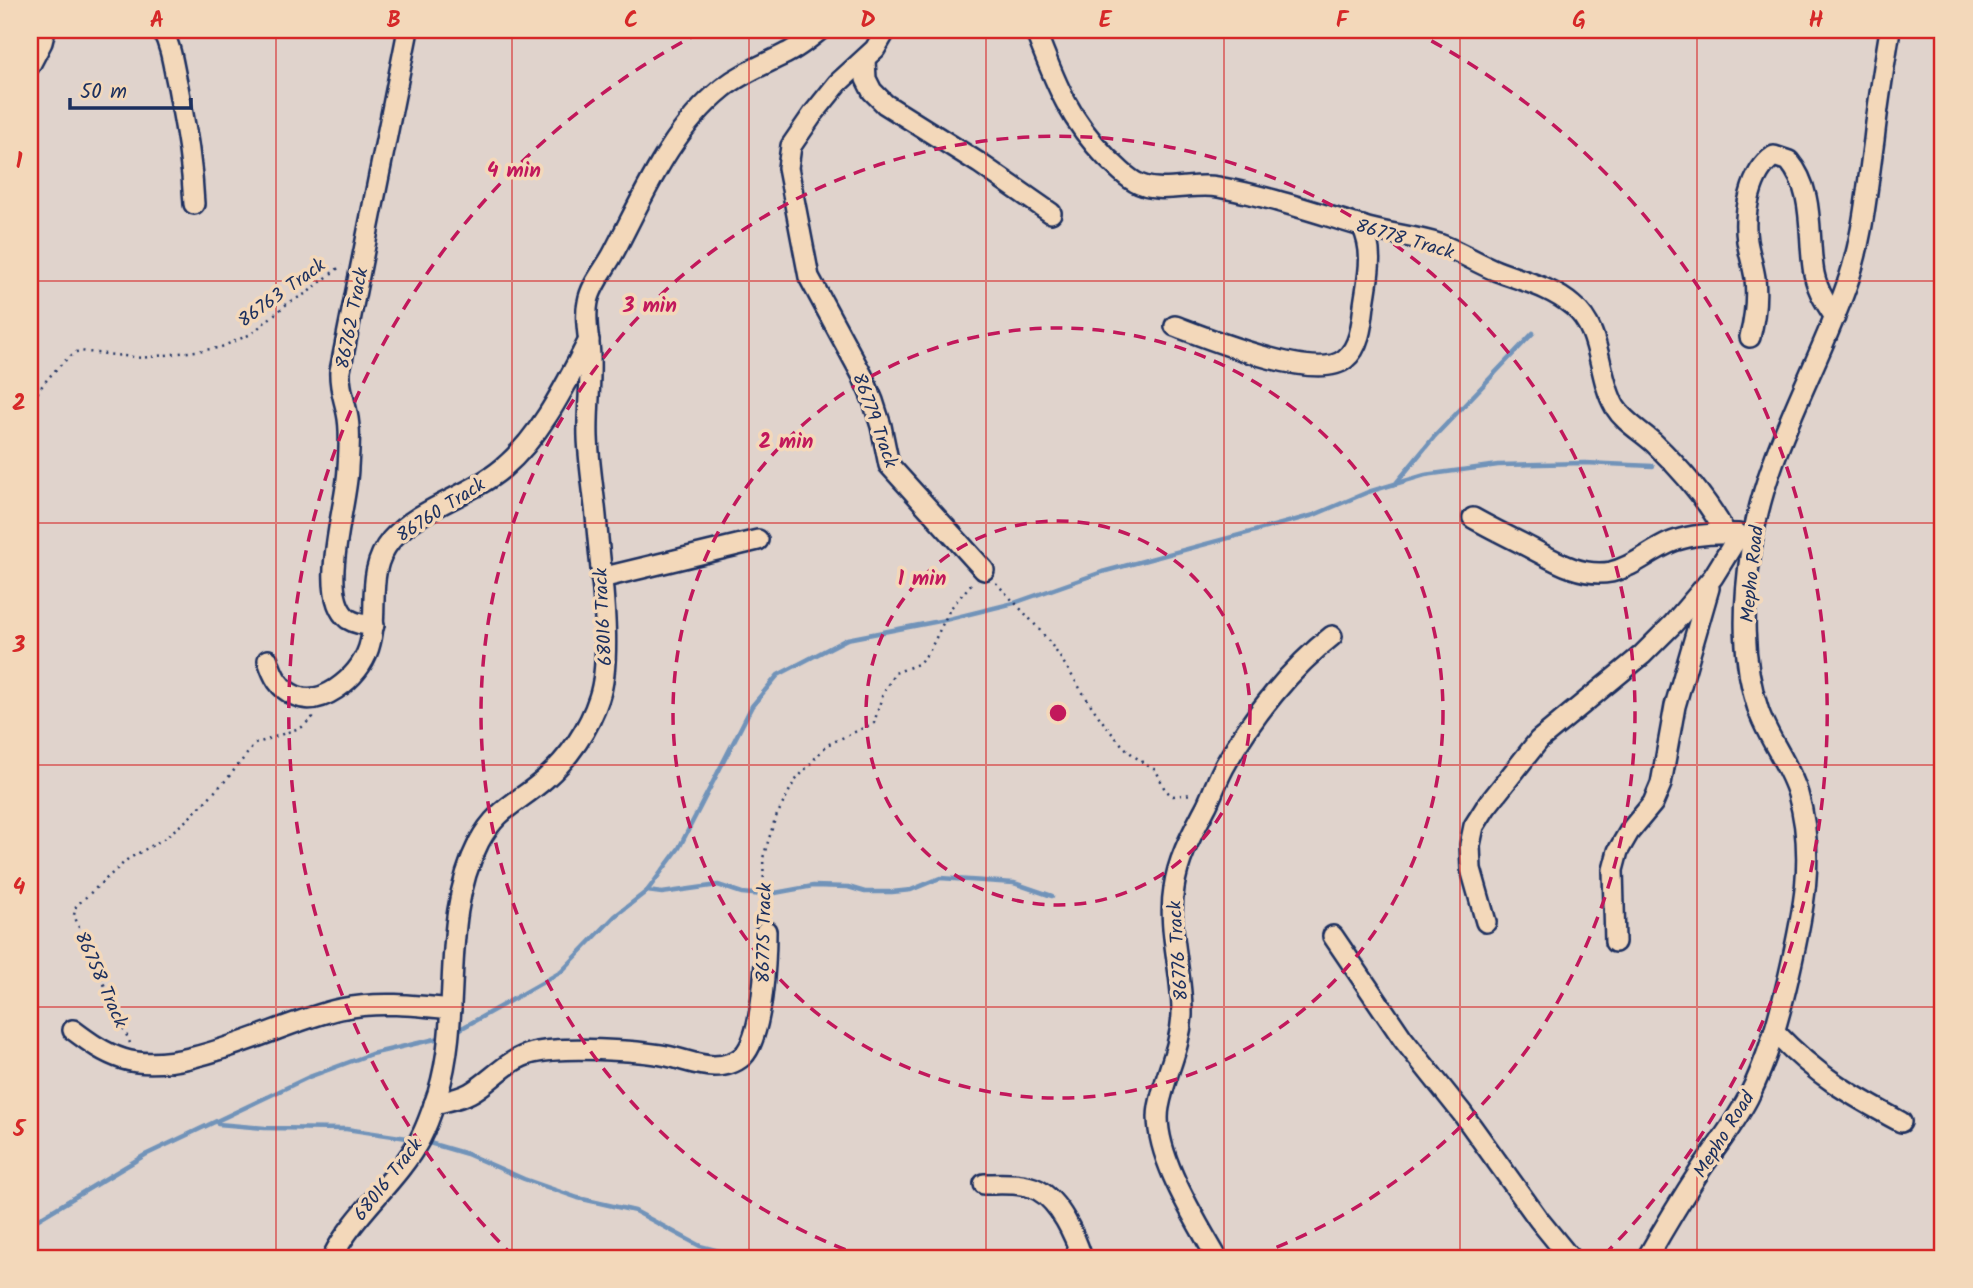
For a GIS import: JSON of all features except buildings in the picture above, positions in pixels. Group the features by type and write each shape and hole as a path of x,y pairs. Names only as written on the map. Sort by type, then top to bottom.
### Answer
{"street":[{"path":"30,65 45,30"},
{"path":"162,30 172,53 187,127 194,204"},
{"name":"86762 Track","path":"374,625 363,625 348,618 341,610 335,587 335,552 348,472 349,428 339,385 408,30"},
{"name":"68016 Track","path":"331,1258 352,1224 414,1149 434,1104 451,1035 453,954 461,895 477,846 489,825 504,808 543,781 567,755 591,720 600,697 605,677 601,578 588,439 590,339 587,317 590,295 658,166 687,123 723,88 741,75 787,53 820,30"},
{"name":"86779 Track","path":"886,30 875,49 838,83 813,114 791,146 788,168 804,255 814,287 862,375 873,401 889,465 984,570"},
{"name":"86778 Track","path":"1035,30 1059,93 1079,125 1099,150 1135,183 1147,187 1210,186 1236,191 1287,202 1362,226 1441,245 1497,271 1539,286 1574,306 1584,316 1593,334 1605,383 1619,413 1651,440 1739,535"},
{"name":"Mepho Road","path":"1647,1258 1693,1181 1746,1102 1762,1069 1775,1032 1802,919 1808,879 1807,840 1798,793 1759,713 1749,672 1744,624 1746,585 1739,535 1758,509 1773,464 1848,285 1868,190 1890,30"},
{"path":"865,60 866,79 872,91 885,104 979,163 1051,213"},
{"path":"1750,337 1756,299 1746,220 1749,198 1756,178 1762,167 1774,156 1789,161 1802,181 1810,224 1813,268 1818,288 1835,317"},
{"path":"1175,326 1266,358 1322,366 1337,365 1347,358 1354,348 1363,321 1370,248 1362,226"},
{"name":"86760 Track","path":"300,698 315,699 329,694 343,685 366,656 374,625 377,569 388,544 428,513 503,468 542,422 590,339"},
{"path":"1473,518 1549,559 1592,573 1611,572 1632,564 1669,543 1686,537 1739,535"},
{"path":"1486,922 1471,869 1470,845 1474,826 1486,807 1539,740 1656,643 1713,577 1739,535"},
{"path":"601,578 758,540"},
{"path":"1615,942 1613,870 1618,851 1629,832 1653,803 1661,784 1684,670 1713,577"},
{"name":"86776 Track","path":"1217,1258 1163,1150 1158,1120 1181,1026 1182,999 1172,912 1173,889 1184,851 1228,759 1292,673 1332,636"},
{"path":"268,660 279,684 300,698"},
{"name":"86775 Track","path":"434,1104 471,1092 513,1061 532,1053 562,1050 610,1051 668,1056 701,1066 735,1062 745,1054 756,1027 766,960 766,931"},
{"path":"1333,936 1403,1040 1462,1113 1524,1201 1570,1258"},
{"path":"73,1030 107,1053 144,1063 211,1052 339,1009 389,1004 451,1009"},
{"path":"1775,1032 1823,1077 1901,1122"},
{"path":"984,1184 1038,1190 1048,1198 1062,1217 1078,1245 1082,1258"}],"path":[{"name":"86763 Track","path":"35,413 34,400 71,354 79,351 142,358 219,348 251,334 288,303 301,298 343,264"},
{"path":"984,570 1049,642 1114,735 1145,765 1156,770 1165,790 1173,796 1214,790"},
{"name":"86775 Track","path":"766,931 763,858 775,819 794,782 827,745 874,723 883,693 895,673 918,664 929,652 950,609 984,570"},
{"name":"86758 Track","path":"144,1063 128,1041 82,935 74,915 76,906 128,859 162,839 188,819 228,779 255,744 302,727 313,718 300,698"}],"waterway":[{"path":"1397,482 1434,437 1533,333"},
{"path":"455,1032 561,972 615,916 647,891 679,848 752,706 778,675 847,639 1014,603 1102,572 1314,515 1368,492 1425,475 1498,465 1585,463 1653,466"},
{"path":"647,891 662,893 718,885 742,893 764,895 813,886 892,892 911,890 940,878 1014,883 1052,896"},
{"path":"30,1224 145,1155 309,1077 371,1054 444,1037"},
{"path":"218,1124 265,1128 346,1129 414,1139"},
{"path":"426,1142 467,1154 524,1179 578,1198 635,1211 700,1246 746,1258"}]}
